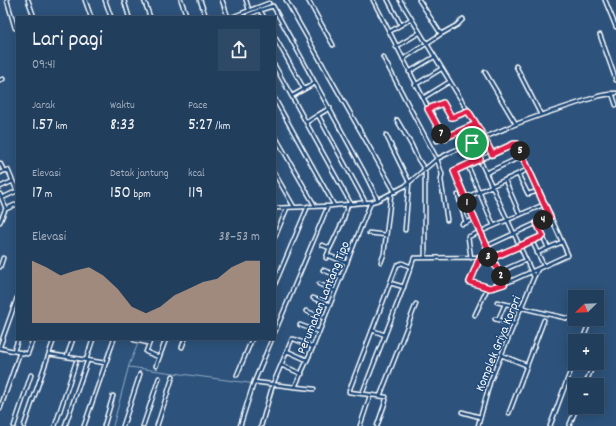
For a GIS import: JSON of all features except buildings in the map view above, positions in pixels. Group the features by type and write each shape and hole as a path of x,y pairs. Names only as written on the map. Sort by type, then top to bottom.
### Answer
{"street":[{"path":"7,0 16,28"},
{"path":"28,0 34,16"},
{"path":"85,0 91,16"},
{"path":"105,0 111,16"},
{"path":"124,0 130,16"},
{"path":"144,0 150,16"},
{"path":"181,0 187,16"},
{"path":"200,0 206,16"},
{"path":"222,0 228,16"},
{"path":"246,0 249,10"},
{"path":"286,0 395,192"},
{"path":"308,0 333,46"},
{"path":"372,0 444,138"},
{"path":"388,0 401,25"},
{"path":"400,0 434,58 476,124 492,154"},
{"path":"419,0 441,34"},
{"path":"605,0 616,27"},
{"path":"234,16 269,4"},
{"path":"248,16 269,4"},
{"path":"269,4 273,7 330,108 364,170 378,200"},
{"path":"260,10 263,16"},
{"path":"389,32 411,19"},
{"path":"402,59 457,25 463,19"},
{"path":"396,47 420,33"},
{"path":"600,35 616,80"},
{"path":"276,39 304,89"},
{"path":"383,57 437,160 442,174 441,180 447,220"},
{"path":"409,72 434,58"},
{"path":"516,66 541,115"},
{"path":"276,68 307,122 350,204"},
{"path":"416,85 442,69"},
{"path":"485,72 516,124"},
{"path":"423,98 449,82"},
{"path":"292,96 315,83"},
{"path":"612,93 616,105"},
{"path":"276,208 328,206 366,203 378,200 395,192 437,160 472,143 541,115 599,96 616,93"},
{"path":"276,101 334,205"},
{"path":"428,109 443,103 451,117 468,111"},
{"path":"307,122 330,108"},
{"path":"318,115 366,203"},
{"path":"397,120 425,170"},
{"path":"437,142 476,124"},
{"path":"386,135 409,182 405,230"},
{"path":"276,139 315,206"},
{"path":"472,143 519,247 534,276"},
{"path":"480,257 470,282 493,288 504,284 532,272 567,256 545,204 518,145 516,144 466,164 454,171 504,284"},
{"path":"486,173 523,156"},
{"path":"0,163 4,171"},
{"path":"466,164 494,226"},
{"path":"0,173 8,170 16,188"},
{"path":"465,198 529,170"},
{"path":"425,174 425,256"},
{"path":"518,174 528,194 538,191"},
{"path":"276,176 294,207"},
{"path":"505,180 520,215"},
{"path":"0,187 13,181"},
{"path":"2,198 16,191"},
{"path":"0,194 6,209 16,204"},
{"path":"381,262 384,254 391,194"},
{"path":"458,195 466,222"},
{"name":"Perumahan Lantang Tipo","path":"295,387 302,374 371,202"},
{"path":"322,245 330,248 350,204"},
{"path":"471,258 467,238 545,204"},
{"path":"276,282 308,206"},
{"path":"276,330 328,206"},
{"path":"276,235 288,207"},
{"path":"0,222 5,210"},
{"path":"487,246 550,217"},
{"path":"462,224 475,219"},
{"path":"537,223 548,248"},
{"path":"369,233 386,235"},
{"path":"362,394 414,258 425,256 492,258 543,236"},
{"path":"532,241 544,266"},
{"path":"537,253 562,242"},
{"path":"329,250 326,257 347,263"},
{"path":"0,267 3,258"},
{"path":"499,272 526,260"},
{"path":"377,426 386,398 350,392 349,390 398,264 402,263 411,267"},
{"name":"Komplek Griya Korpri","path":"478,426 488,388 538,269"},
{"path":"323,270 341,277"},
{"path":"390,283 404,287"},
{"path":"319,284 336,291"},
{"path":"474,315 488,287"},
{"path":"313,298 330,305"},
{"path":"16,301 0,347 28,354 33,340"},
{"path":"497,302 587,323 588,326 585,334"},
{"path":"380,396 416,304"},
{"path":"506,304 496,319 514,324"},
{"path":"306,311 324,318"},
{"path":"509,413 526,364 544,320"},
{"path":"300,325 319,332"},
{"path":"372,330 385,335"},
{"path":"261,426 273,384 293,339 313,347"},
{"path":"14,350 18,340"},
{"path":"24,426 54,340"},
{"path":"67,356 74,340"},
{"path":"65,426 93,340"},
{"path":"84,426 114,340"},
{"path":"134,340 149,343"},
{"path":"150,340 146,352 159,356"},
{"path":"156,366 166,340"},
{"path":"182,347 185,340"},
{"path":"237,375 252,340"},
{"path":"240,426 253,383 272,340"},
{"path":"287,351 307,360"},
{"path":"0,409 20,352"},
{"path":"49,354 105,363"},
{"path":"501,355 526,364"},
{"path":"55,426 76,362"},
{"path":"282,365 302,374"},
{"path":"550,426 571,370"},
{"path":"123,426 140,374"},
{"path":"14,426 31,375"},
{"path":"157,426 173,376"},
{"path":"143,426 159,378"},
{"path":"253,383 314,389"},
{"path":"104,426 113,396"},
{"path":"360,426 370,396"},
{"path":"462,412 480,417"},
{"path":"569,426 573,414"}],"waterway":[{"path":"113,426 129,365 140,340"},
{"path":"129,367 271,386"}],"route":[{"path":"472,143 480,159 454,171 465,198 475,219 492,257 504,284 493,288 470,282 480,257 492,258 543,236 537,223 550,217 517,144 492,154 484,138 476,124 468,111 451,117 443,103 428,109 444,138 476,124 484,138 472,143"}]}
